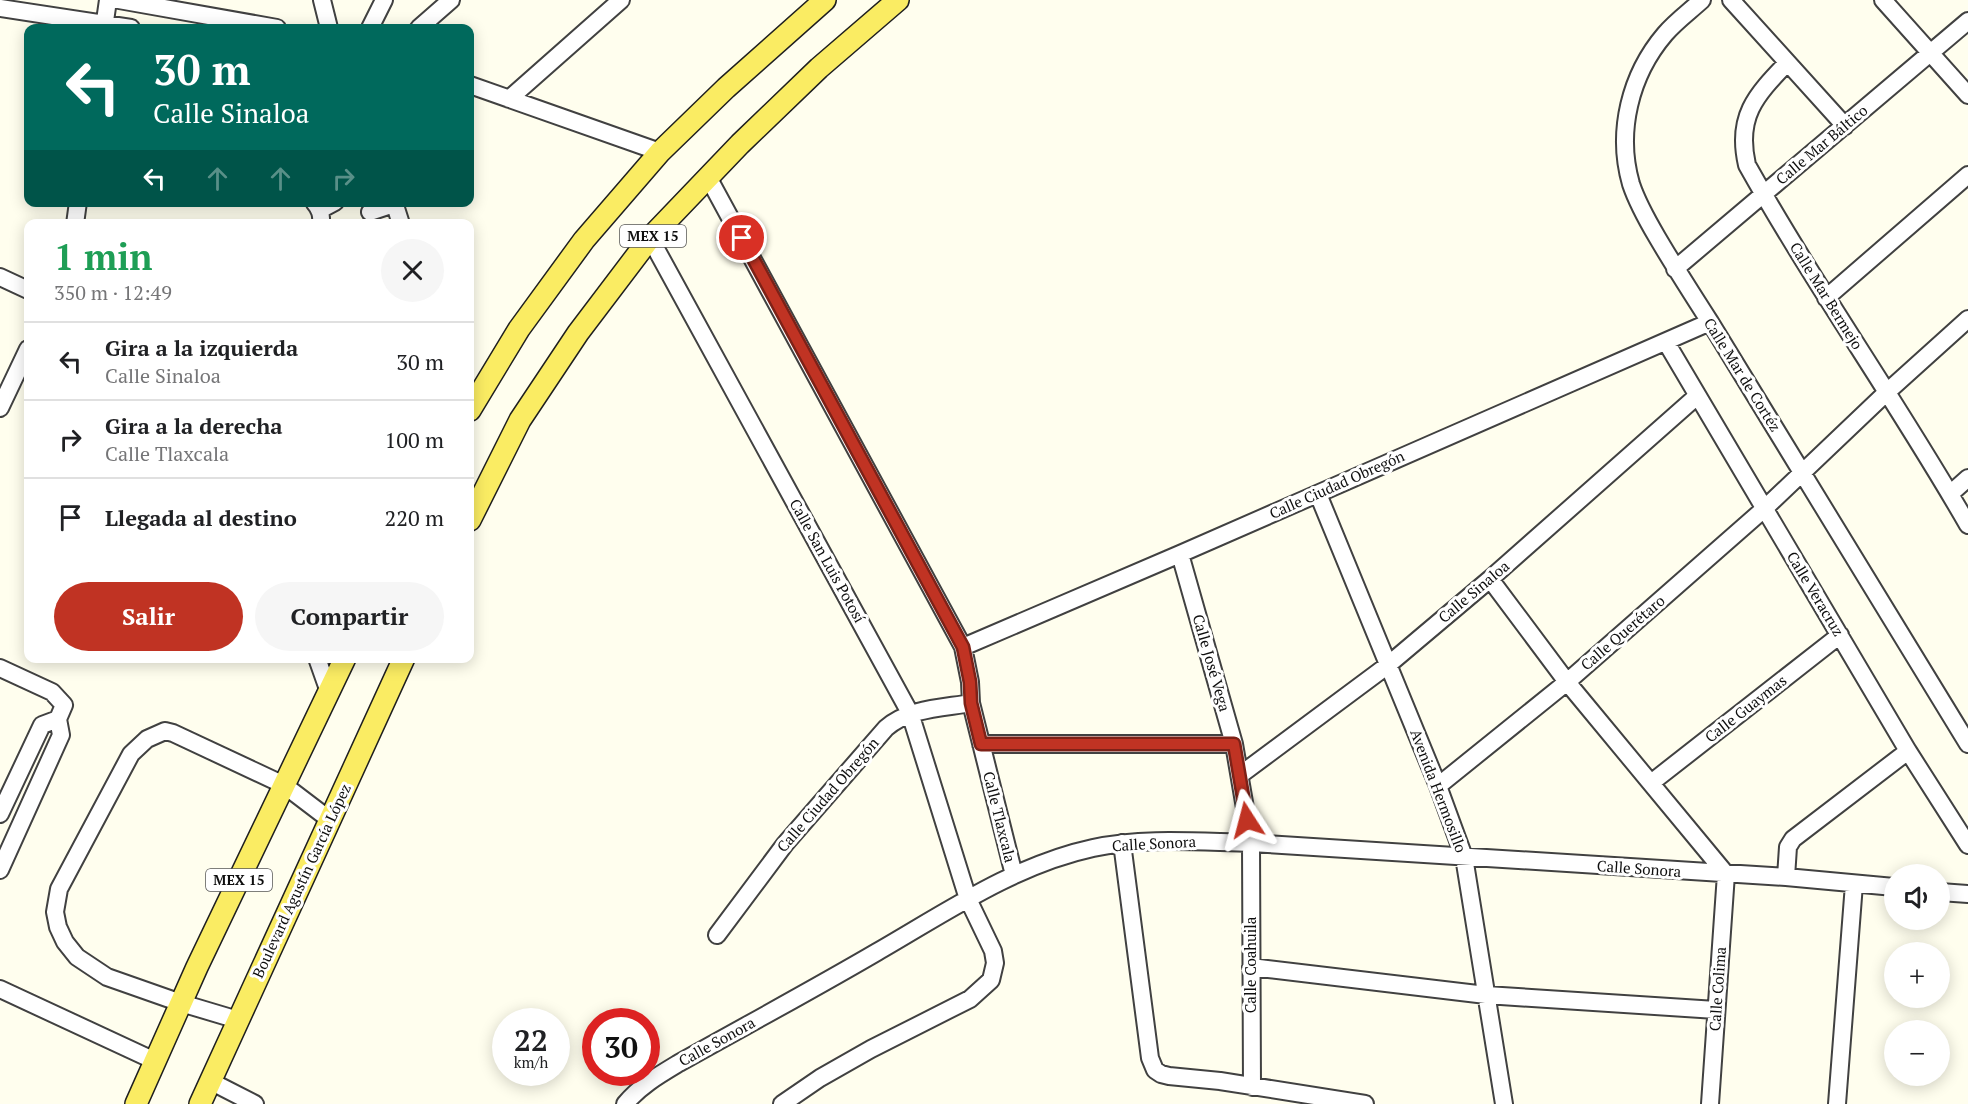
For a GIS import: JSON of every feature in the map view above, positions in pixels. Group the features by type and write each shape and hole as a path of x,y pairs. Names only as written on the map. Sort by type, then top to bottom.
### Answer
{"main road":[{"name":"MEX 15","path":"474,403 519,329 585,240 660,152 726,88 825,0"},
{"name":"MEX 15","path":"474,512 520,420 578,333 650,238 740,144 819,68 898,0"},
{"name":"MEX 15","path":"135,1104 343,663"},
{"name":"Boulevard Agustín García López","path":"200,1104 402,663"}],"street":[{"path":"104,24 108,0"},
{"path":"119,0 254,24"},
{"path":"322,0 328,24"},
{"path":"372,24 384,0"},
{"path":"424,24 451,0"},
{"path":"509,99 621,0"},
{"name":"Calle Mar de Cortéz","path":"1702,0 1665,33 1642,66 1631,97 1626,127 1625,156 1632,185 1643,213 1675,269 1710,322 1968,744"},
{"path":"1731,0 1845,126"},
{"path":"1883,0 1968,95"},
{"path":"0,9 92,24"},
{"name":"Calle Mar Báltico","path":"1675,269 1968,21"},
{"name":"Calle Mar Bermejo","path":"1787,63 1765,86 1749,111 1743,130 1743,149 1747,165 1826,298 1887,392 1968,525"},
{"path":"474,86 660,152"},
{"path":"1826,298 1968,175"},
{"name":"Calle Tlaxcala","path":"708,177 963,647 970,682 971,703 1014,875"},
{"name":"Calle San Luis Potosí","path":"650,238 910,713 968,899 993,951 995,963 991,980 970,999 820,1077 782,1104"},
{"path":"0,277 24,288"},
{"name":"Calle Querétaro","path":"1438,786 1567,682 1764,509 1968,319"},
{"name":"Calle Ciudad Obregón","path":"963,647 1710,322"},
{"name":"Calle Veracruz","path":"1665,342 1908,750 1968,845"},
{"path":"0,408 24,357"},
{"name":"Calle Sinaloa","path":"1240,776 1388,665 1490,579 1697,396"},
{"path":"1950,494 1968,478"},
{"name":"Avenida Hermosillo","path":"1318,494 1438,786 1464,858 1504,1104"},
{"name":"Calle José Vega","path":"1180,554 1234,744 1251,843"},
{"path":"1490,579 1567,682 1726,874"},
{"name":"Calle Guaymas","path":"1651,783 1840,635"},
{"path":"319,663 329,692"},
{"path":"0,668 52,692 64,705 58,719 61,735 2,860"},
{"name":"Calle Ciudad Obregón","path":"717,935 785,844 886,728 910,713 971,703"},
{"path":"0,814 42,725 58,719"},
{"path":"238,1020 107,977 77,957 65,942 58,927 55,912 59,890 131,754 147,739 165,731 184,736 284,785 330,820"},
{"path":"981,744 1234,744"},
{"path":"1786,877 1788,847 1793,838 1908,750"},
{"path":"1122,843 1150,1058 1155,1070 1169,1076 1365,1104"},
{"name":"Calle Sonora","path":"625,1104 635,1092 679,1063 875,954 968,899 1014,875 1091,849 1122,843 1251,843 1786,877 1884,886"},
{"name":"Calle Coahuila","path":"1251,843 1252,1087"},
{"name":"Calle Colima","path":"1710,1104 1726,874"},
{"path":"1837,1104 1854,884"},
{"path":"1950,893 1968,894"},
{"path":"1251,967 1486,994 1716,1010"},
{"path":"0,988 154,1061"},
{"path":"210,1081 255,1104"}],"route":[{"path":"742,238 963,647 970,682 971,703 981,744 1234,744 1247,820"}]}
